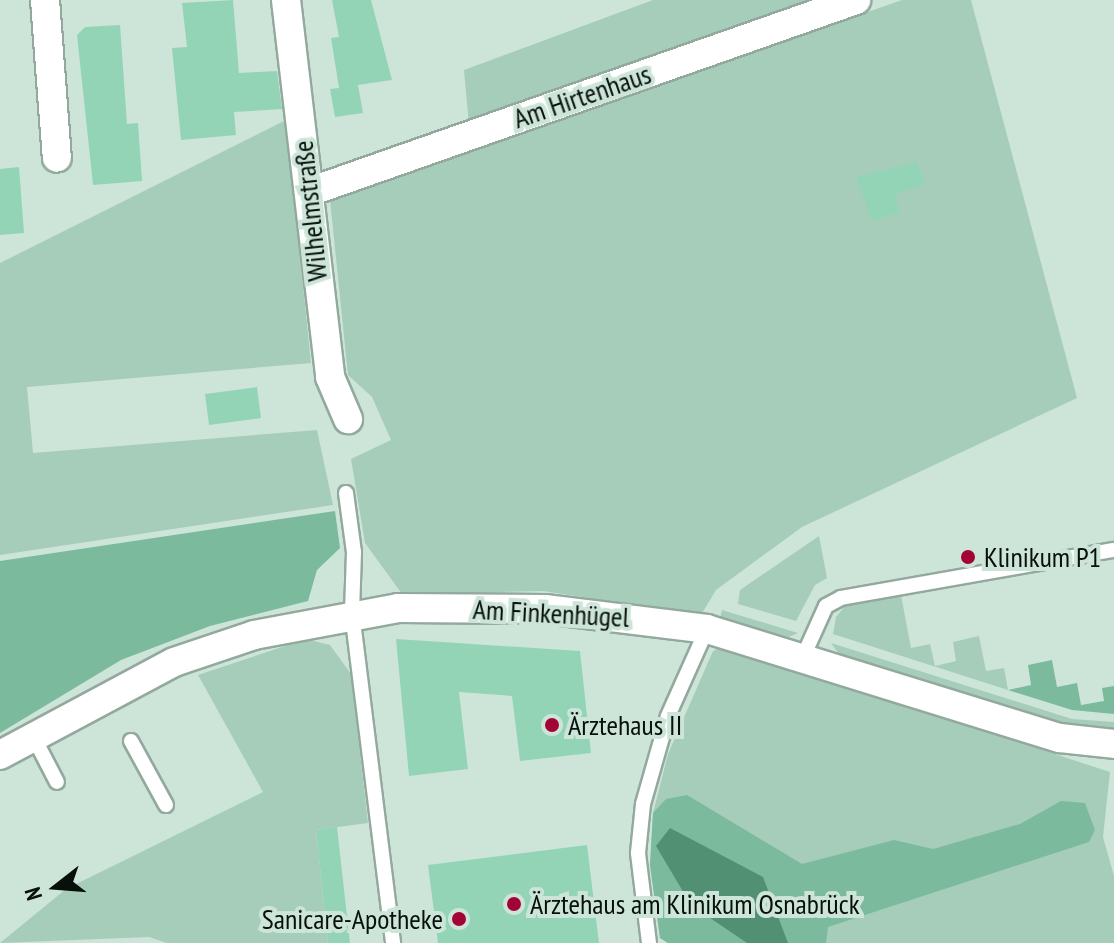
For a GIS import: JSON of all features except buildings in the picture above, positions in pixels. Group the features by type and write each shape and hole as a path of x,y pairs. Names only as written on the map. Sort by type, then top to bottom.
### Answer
{"street":[{"path":"45,0 57,158"},
{"name":"Wilhelmstraße","path":"286,0 330,377 348,419"},
{"name":"Am Hirtenhaus","path":"309,192 856,0"},
{"name":"Am Finkenhügel","path":"0,755 32,734 174,662 254,635 352,613 545,609 707,629 1060,738 1114,744"}],"lane":[{"path":"346,493 354,552 352,613 393,943"},
{"path":"803,657 826,606 841,598 1114,550"},
{"path":"649,943 638,853 643,804 668,716 707,629"},
{"path":"32,734 57,782"},
{"path":"131,741 166,805"}],"shaded area":[{"path":"653,0 824,0 469,125 464,70"},
{"path":"902,0 971,0 1077,398 802,527 716,590 701,615 543,591 402,594 365,543 351,459 391,440 372,397 348,375 330,200"},
{"path":"286,120 311,363 27,387 33,453 317,430 333,505 0,555 0,263"},
{"path":"335,511 340,548 317,570 308,601 210,626 121,660 0,733 0,561"},
{"path":"819,536 827,578 815,585 796,621 738,604 740,590"},
{"path":"901,595 911,648 930,644 935,666 956,661 953,642 979,636 986,671 1004,668 1008,690 833,634 836,617 847,604"},
{"path":"722,610 798,633 789,637 720,619"},
{"path":"306,639 330,645 351,674 368,823 316,830 328,943 167,943 149,937 0,943 66,889 263,792 198,675"},
{"path":"831,643 1072,719 1114,722 1114,730 1066,724 839,654"},
{"path":"724,646 1110,772 1103,837 1114,876 1114,943 668,943 660,938 650,865 653,813 668,754 713,651"},
{"path":"1052,660 1057,687 1077,683 1081,705 1104,701 1102,688 1114,686 1114,714 1072,710 1008,690 1031,685 1028,665"},
{"path":"687,795 802,864 894,840 933,849 1020,824 1061,801 1085,803 1095,830 1089,842 828,927 826,943 668,943 660,938 650,865 653,813 666,799"},
{"path":"670,828 763,877 788,943 747,943 691,905 656,846"}],"place":[{"name":"Klinikum P1","path":"968,557"},
{"name":"Ärztehaus II","path":"552,725"},
{"name":"Ärztehaus am Klinikum Osnabrück","path":"514,904"},
{"name":"Sanicare-Apotheke","path":"459,919"}]}
